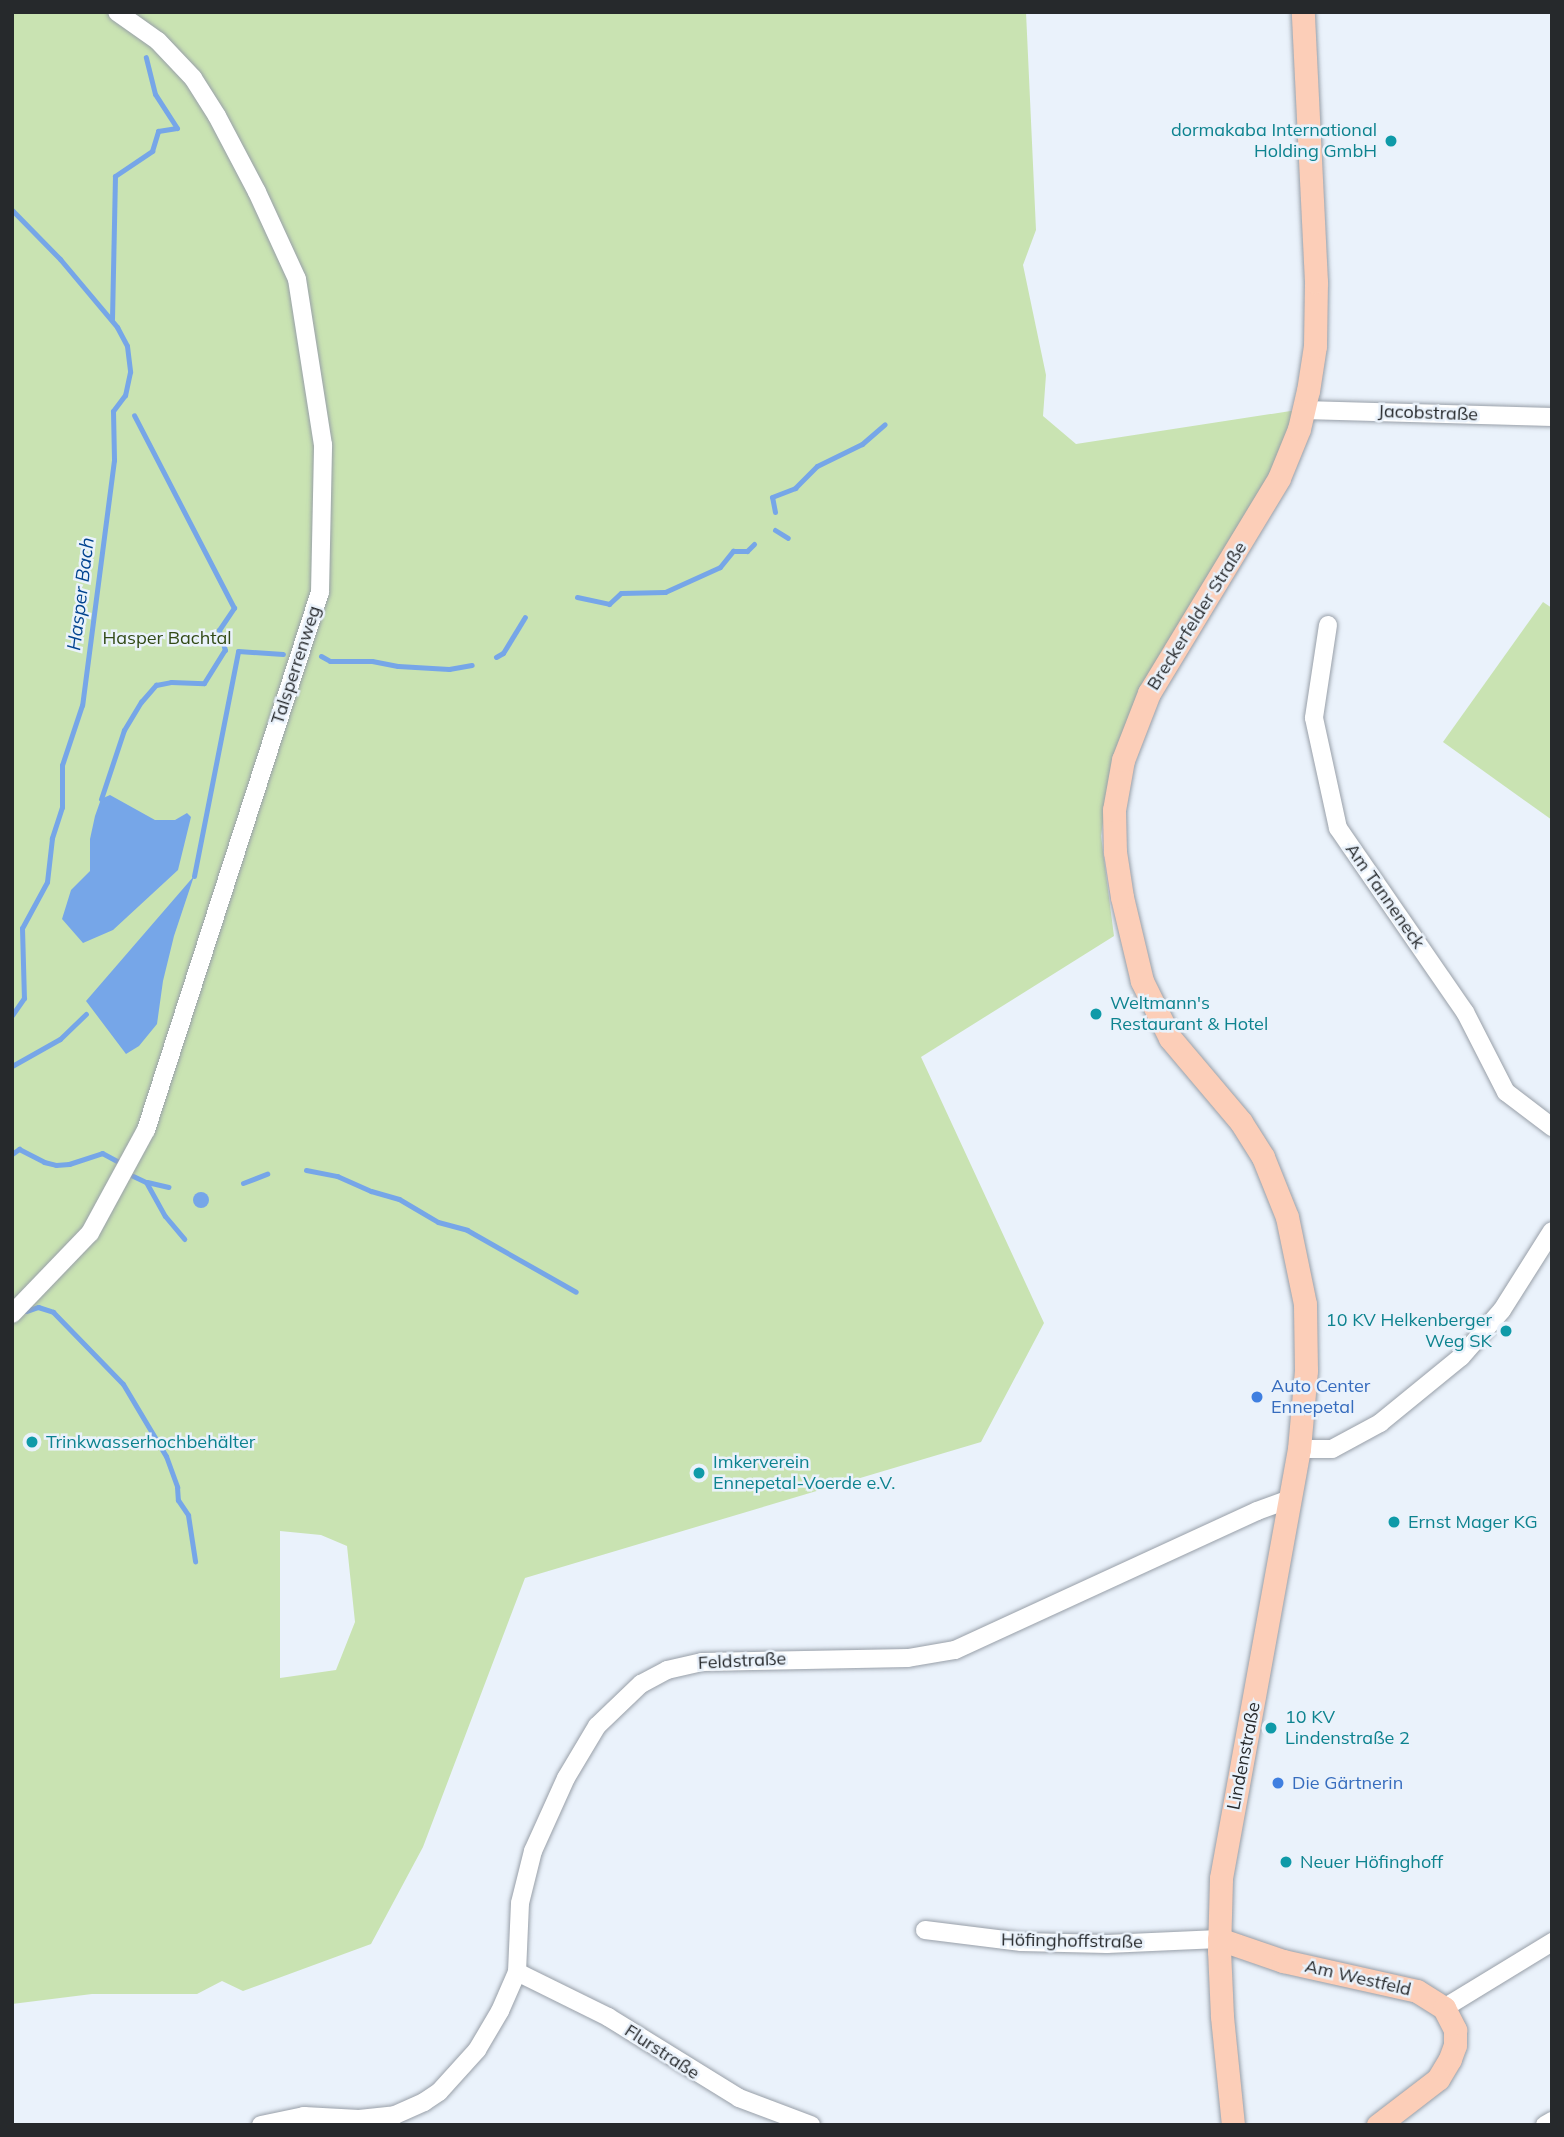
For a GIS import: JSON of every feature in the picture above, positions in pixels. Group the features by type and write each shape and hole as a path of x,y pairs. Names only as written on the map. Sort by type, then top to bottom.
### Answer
{"main road":[{"name":"Breckerfelder Straße","path":"1303,12 1316,307 1312,372 1304,410 1279,478 1149,693 1123,760 1117,787 1114,831 1126,922 1142,981 1153,1009 1170,1038 1252,1137 1280,1196 1302,1282 1307,1339 1305,1391"},
{"name":"Lindenstraße","path":"1233,2125 1219,1939 1224,1856 1290,1499 1305,1391"},
{"name":"Am Westfeld","path":"1219,1939 1283,1961 1417,1991 1444,2008"},
{"name":"Am Westfeld","path":"1221,1979 1239,1961 1283,1961"},
{"path":"1378,2125 1438,2079 1450,2060 1455,2045 1455,2030 1444,2008"}],"street":[{"name":"Talsperrenweg","path":"12,1314 90,1233 146,1130 320,592 323,445 297,279 257,192 217,116 193,78 158,41 117,12"},
{"name":"Jacobstraße","path":"1304,410 1552,417"},
{"name":"Am Tanneneck","path":"1328,625 1314,719 1338,828 1465,1012 1506,1092 1552,1128"},
{"path":"1298,1449 1332,1449 1380,1423 1461,1357 1502,1310 1552,1231"},
{"name":"Feldstraße","path":"261,2125 304,2116 359,2122 395,2115 439,2092 488,2035 517,1972 520,1903 533,1851 566,1778 597,1726 640,1684 667,1670 710,1661 908,1658 955,1650 1290,1499"},
{"name":"Höfinghoffstraße","path":"925,1930 960,1937 1095,1944 1219,1939"},
{"path":"1444,2008 1552,1942"},
{"name":"Flurstraße","path":"517,1972 608,2017 739,2098 811,2125"},
{"path":"1545,2125 1552,2121"}],"green space":[{"name":"Hasper Bachtal","path":"12,12 1026,12 1036,230 1023,265 1046,375 1043,416 1076,444 1297,410 1252,517 1112,758 1101,836 1114,936 921,1057 1044,1323 981,1442 525,1578 423,1847 371,1944 243,1991 222,1981 197,1994 92,1994 12,2004","holes":["280,1531 321,1535 347,1546 355,1622 336,1670 280,1678"]},
{"path":"1543,602 1552,608 1552,820 1443,742"}],"water":[{"path":"110,795 155,820 175,820 187,813 191,817 178,870 113,930 83,943 62,919 71,890 90,871 90,839 95,816 101,799"},
{"path":"194,876 174,936 163,981 157,1024 139,1046 126,1054 86,1001"},
{"path":"201,1192 207,1194 207,1206 201,1208 195,1206 193,1200 195,1194"}],"waterway":[{"path":"112,319 115,176 152,151 158,131 177,128 155,94 146,57"},
{"name":"Hasper Bach","path":"12,210 60,259 117,327 127,346 130,372 125,395 113,411 114,460 82,705 62,765 62,807 52,838 47,882 22,928 24,998 12,1015"},
{"path":"101,799 124,730 141,702 156,685 171,682 204,683 225,650 219,630 234,608 134,415"},
{"path":"775,512 772,497 795,488 817,466 862,444 885,424"},
{"path":"775,530 788,538"},
{"path":"577,597 609,604 621,593 665,592 720,567 733,551 747,551 754,544"},
{"path":"496,657 503,653 525,617"},
{"path":"194,876 238,651 283,654"},
{"path":"321,656 330,661 372,661 398,666 449,669 472,665"},
{"path":"12,1066 60,1039 86,1014"},
{"path":"12,1154 19,1149 56,1165 69,1164 102,1153 119,1162"},
{"path":"306,1170 337,1176 371,1191 399,1199 438,1222 467,1230 576,1292"},
{"path":"243,1183 267,1174"},
{"path":"133,1176 146,1182 165,1216 184,1239"},
{"path":"147,1182 168,1187"},
{"path":"26,1311 38,1307 53,1312 123,1384 166,1456 177,1487 178,1500 188,1515 195,1561"}],"place":[{"name":"dormakaba International Holding GmbH","path":"1391,141"},
{"name":"Weltmann's Restaurant & Hotel","path":"1096,1014"},
{"name":"10 KV Helkenberger Weg SK","path":"1506,1331"},
{"name":"Auto Center Ennepetal","path":"1257,1397"},
{"name":"Trinkwasserhochbehälter","path":"32,1442"},
{"name":"Imkerverein Ennepetal-Voerde e.V.","path":"699,1473"},
{"name":"Ernst Mager KG","path":"1394,1522"},
{"name":"10 KV Lindenstraße 2","path":"1271,1728"},
{"name":"Die Gärtnerin","path":"1278,1783"},
{"name":"Neuer Höfinghoff","path":"1286,1862"}]}
